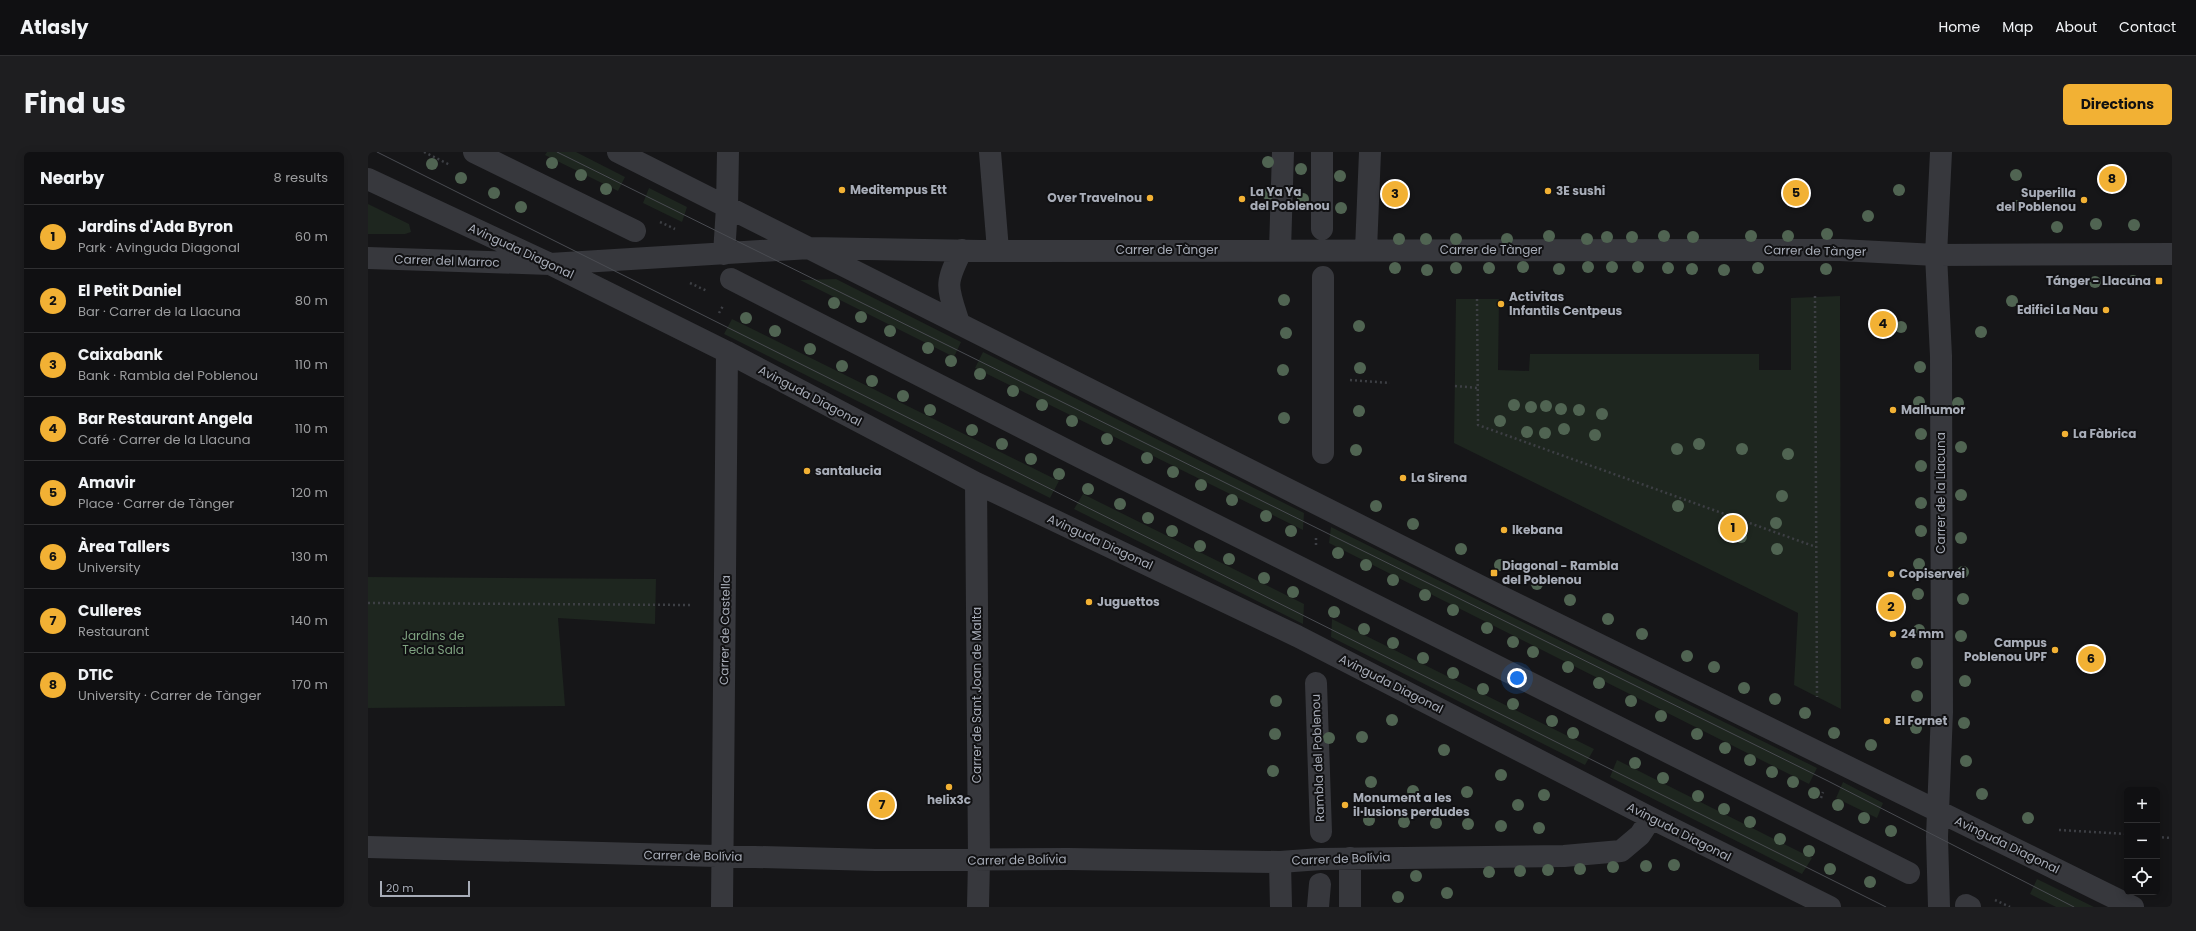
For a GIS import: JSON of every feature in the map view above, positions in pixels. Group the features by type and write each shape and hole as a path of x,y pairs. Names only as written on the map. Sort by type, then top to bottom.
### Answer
{"street":[{"path":"474,152 635,231"},
{"name":"Avinguda Diagonal","path":"618,152 1488,590 2133,907"},
{"path":"724,254 728,207 728,152"},
{"path":"990,152 998,250"},
{"path":"1280,250 1283,152"},
{"path":"1322,152 1322,229"},
{"path":"1366,250 1370,152"},
{"name":"Carrer de la Llacuna","path":"1939,907 1938,811 1942,712 1941,356 1936,255 1941,152"},
{"name":"Avinguda Diagonal","path":"368,179 550,264 727,352 976,483 1297,636 1651,818 1830,907"},
{"name":"Carrer de Tànger","path":"724,254 810,248 962,250 1840,250 1936,255 2172,254"},
{"path":"959,323 948,287 952,270 962,250"},
{"name":"Carrer del Marroc","path":"368,258 550,264 724,254"},
{"path":"1323,277 1323,453"},
{"path":"731,279 1080,457 1909,873"},
{"name":"Carrer de Castella","path":"722,907 724,856 723,745 727,352"},
{"name":"Carrer de Sant Joan de Malta","path":"976,483 979,860 978,907"},
{"name":"Rambla del Poblenou","path":"1316,683 1321,832"},
{"name":"Carrer de Bolívia","path":"368,847 724,856 979,860 1068,859 1280,862 1350,858 1590,855 1621,851 1640,836 1651,818"},
{"path":"1350,858 1350,907"},
{"path":"1280,862 1281,907"},
{"path":"1318,907 1320,884"}],"path":[{"path":"1815,296 1817,697"},
{"path":"1477,299 1478,425 1816,547"},
{"path":"1323,379 1390,384"},
{"path":"1455,386 1478,388"},
{"path":"368,603 691,605"},
{"path":"2059,830 2124,834"},
{"path":"2160,836 2172,838"}],"green space":[{"path":"547,152 576,152 625,177 618,191 545,155"},
{"path":"649,188 687,207 682,222 643,203"},
{"path":"368,204 409,224 411,232 405,234 368,234"},
{"path":"836,279 961,342 954,357 800,280"},
{"path":"1840,296 1841,709 1794,685 1798,613 1454,443 1456,299 1499,299 1498,370 1529,371 1530,354 1759,354 1759,370 1791,370 1791,298"},
{"path":"732,319 1059,481 1050,498 724,334"},
{"path":"983,352 1304,513 1303,530 975,368"},
{"path":"1083,494 1304,604 1303,624 1074,509"},
{"path":"1331,527 1817,768 1809,784 1329,543"},
{"name":"Jardins de Tecla Sala","path":"368,577 656,579 655,624 558,618 565,706 368,708"},
{"path":"1332,619 1594,749 1585,765 1331,637"},
{"path":"1617,760 1812,858 1802,874 1610,777"},
{"path":"1843,782 1883,803 1877,818 1836,798"},
{"path":"2037,879 2094,907 2056,907 2030,894"}],"tram line":[{"path":"377,152 1886,907"},
{"path":"557,152 1828,781 2074,907"}],"place":[{"name":"DTIC","path":"2112,179"},
{"name":"Meditempus Ett","path":"842,190"},
{"name":"3E sushi","path":"1548,191"},
{"name":"Amavir","path":"1796,193"},
{"name":"Caixabank","path":"1395,194"},
{"name":"Over Travelnou","path":"1150,198"},
{"name":"La Ya Ya del Poblenou","path":"1242,199"},
{"name":"Superilla del Poblenou","path":"2084,200"},
{"name":"Tánger - Llacuna","path":"2159,281"},
{"name":"Activitas Infantils Centpeus","path":"1501,304"},
{"name":"Edifici La Nau","path":"2106,310"},
{"name":"Bar Restaurant Angela","path":"1883,324"},
{"name":"Malhumor","path":"1893,410"},
{"name":"La Fàbrica","path":"2065,434"},
{"name":"santalucia","path":"807,471"},
{"name":"La Sirena","path":"1403,478"},
{"name":"Jardins d'Ada Byron","path":"1733,528"},
{"name":"Ikebana","path":"1504,530"},
{"name":"Diagonal - Rambla del Poblenou","path":"1494,573"},
{"name":"Copiservei","path":"1891,574"},
{"name":"Juguettos","path":"1089,602"},
{"name":"El Petit Daniel","path":"1891,607"},
{"name":"24 mm","path":"1893,634"},
{"name":"Campus Poblenou UPF","path":"2055,650"},
{"name":"Àrea Tallers","path":"2091,659"},
{"name":"El Fornet","path":"1887,721"},
{"name":"helix3c","path":"949,787"},
{"name":"Culleres","path":"882,805"},
{"name":"Monument a les il·lusions perdudes","path":"1345,805"}]}
